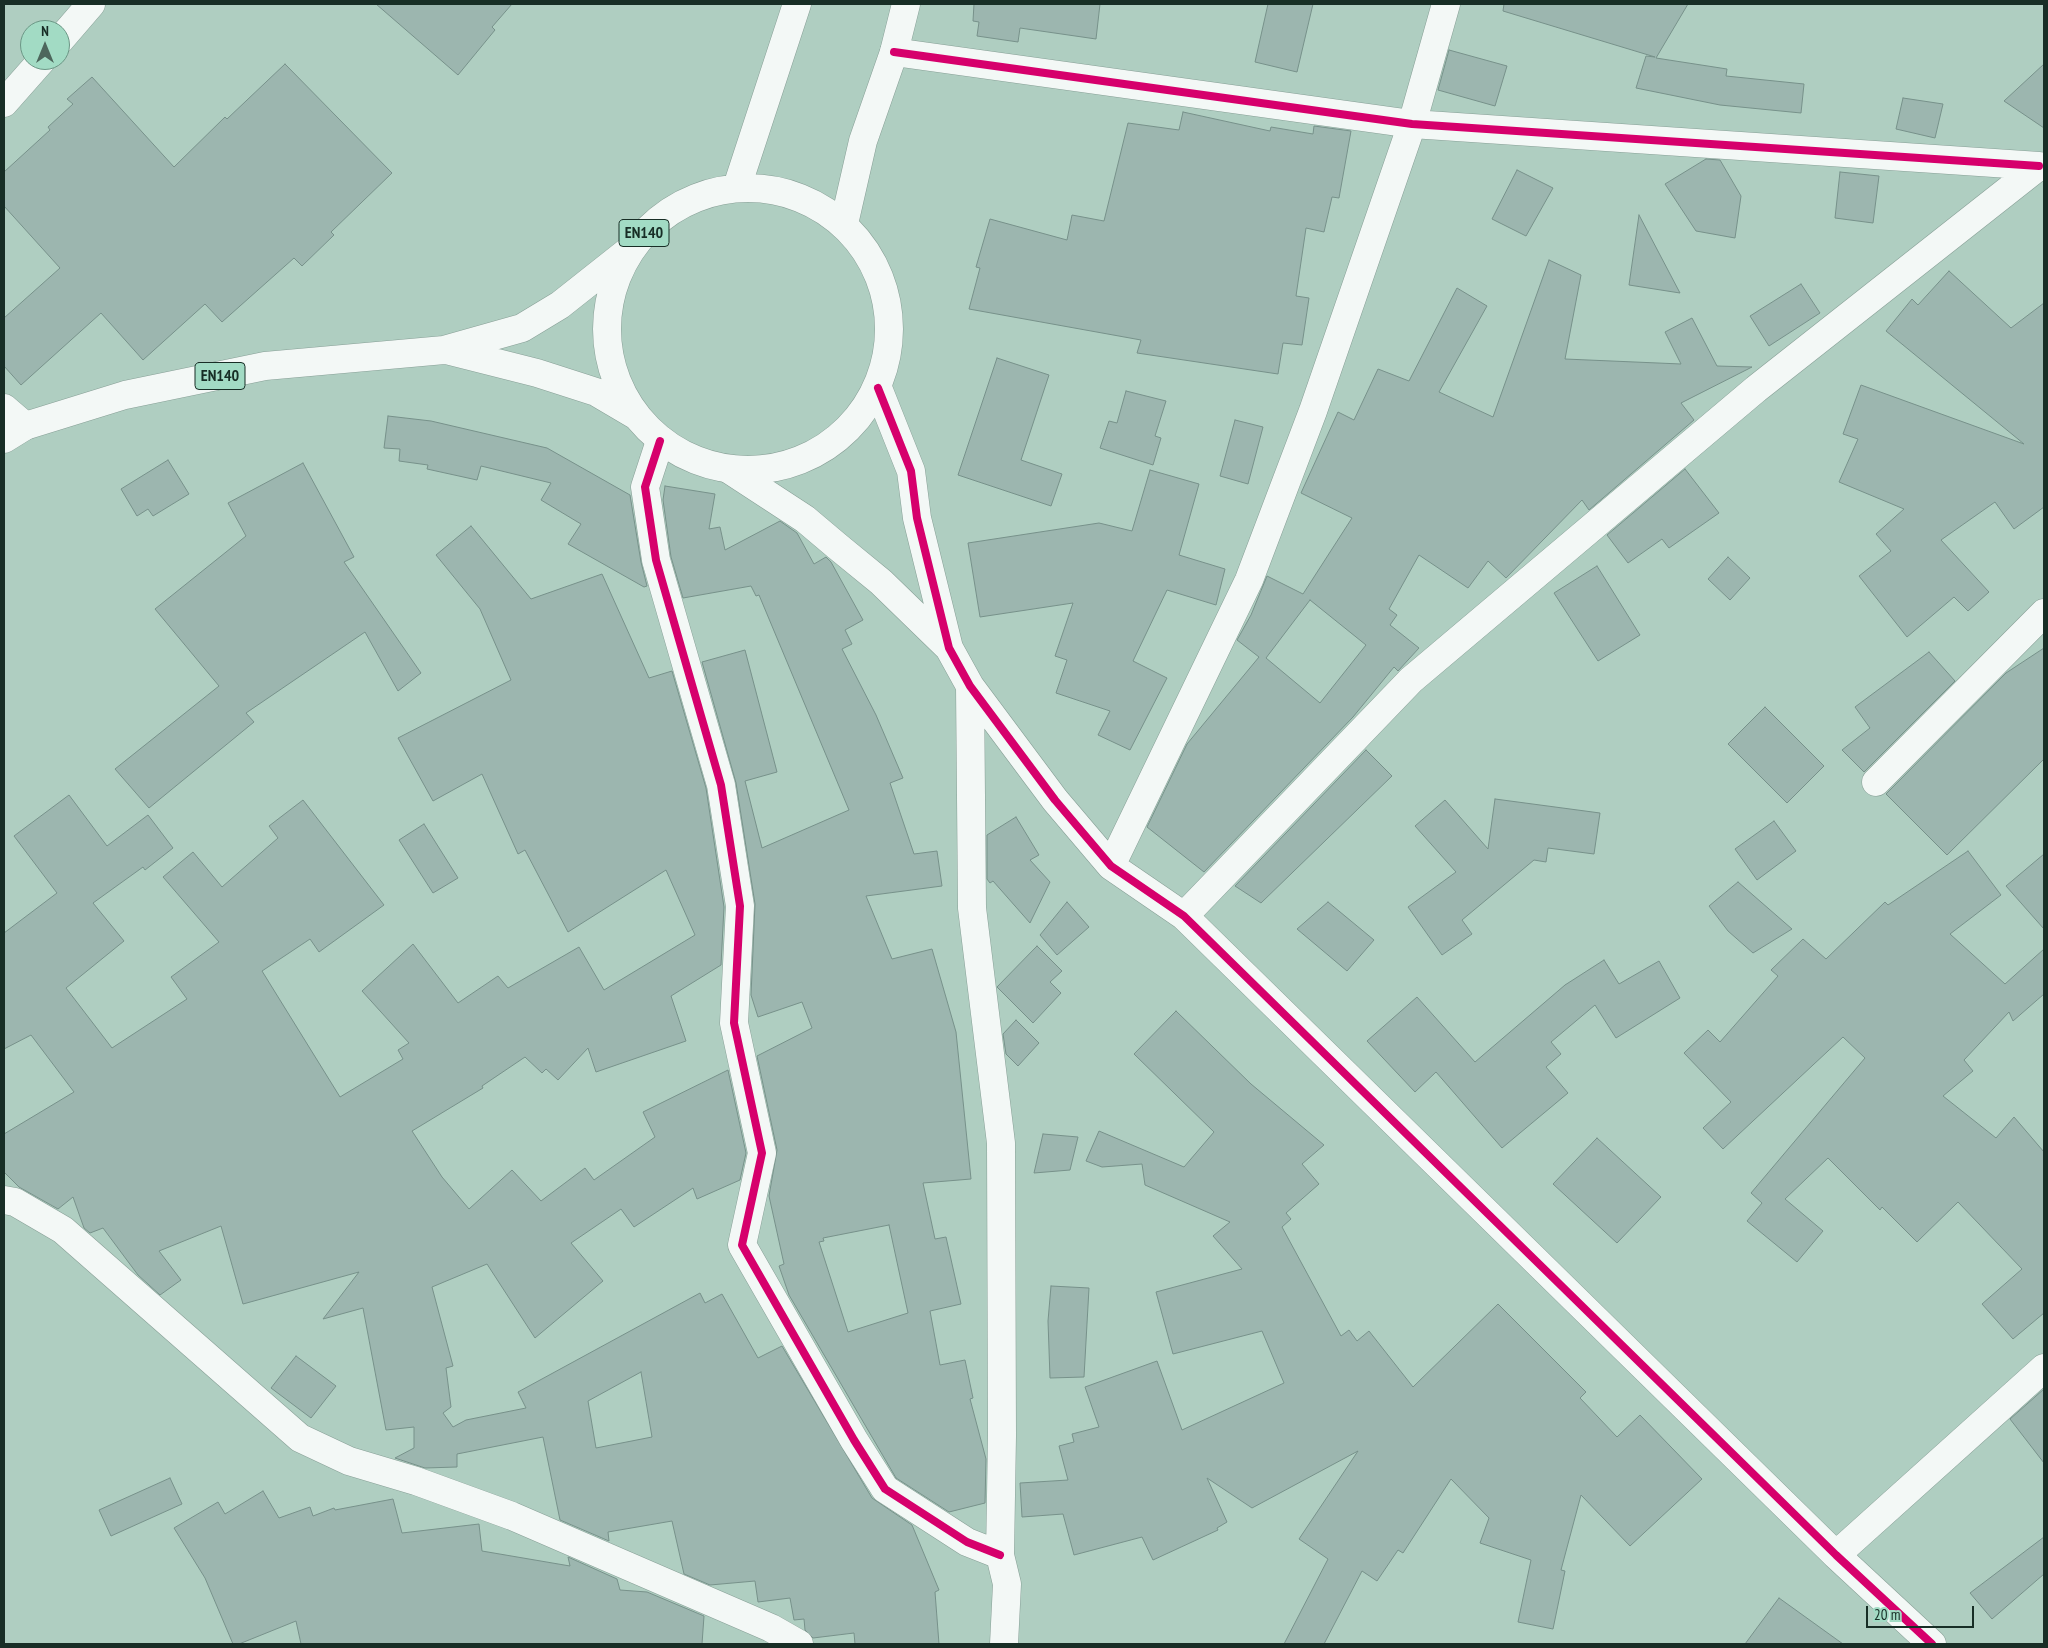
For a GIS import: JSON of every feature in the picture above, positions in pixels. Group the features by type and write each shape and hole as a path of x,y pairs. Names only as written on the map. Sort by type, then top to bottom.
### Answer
{"street":[{"path":"70,29 92,4"},
{"path":"737,187 796,4"},
{"path":"844,224 863,141 894,52 906,4"},
{"path":"1111,866 1249,580 1313,411 1412,124 1446,4"},
{"path":"894,52 1412,124 2041,167"},
{"path":"4,104 33,70"},
{"path":"1184,916 1411,680 1756,390 2041,167"},
{"name":"EN140","path":"14,432 125,395 265,366 444,350 522,328 560,305 629,251 658,219 694,197 737,187 775,189 812,202 844,224 872,259 888,300 890,345 878,388 853,425 818,452 775,468 730,470 693,460 660,441 635,415 596,392 537,374 444,350"},
{"name":"EN140","path":"629,251 607,305 610,363 635,415"},
{"path":"878,388 911,471 917,518 949,648 970,686 1055,800 1111,866 1184,916 1836,1555 1932,1644"},
{"path":"4,408 14,432"},
{"path":"660,441 645,487 656,560 721,785 740,906 734,1023 762,1153 742,1245 854,1440 885,1489 967,1542 1000,1555"},
{"path":"730,470 805,520 837,546 881,582 949,648"},
{"path":"1876,782 2044,613"},
{"path":"970,686 972,908 1001,1143 1002,1436 1000,1555 1006,1584 1004,1644"},
{"path":"4,1200 15,1202 63,1230 300,1438 349,1462 416,1481 512,1516 771,1628 800,1644"},
{"path":"1836,1555 2044,1368"}],"building":[{"path":"376,4 512,4 492,27 495,30 458,75"},
{"path":"974,4 1100,4 1096,39 1020,28 1018,42 977,36 979,22 973,21"},
{"path":"1268,4 1313,4 1297,72 1255,62"},
{"path":"1504,4 1688,4 1656,58 1727,69 1726,76 1804,84 1801,113 1720,105 1636,88 1646,56 1655,57 1503,11"},
{"path":"1449,50 1507,66 1495,106 1438,90"},
{"path":"285,64 392,173 331,232 334,235 302,266 294,258 222,322 205,304 143,360 101,313 21,385 4,366 4,318 60,268 4,206 4,172 50,130 48,127 73,104 67,99 92,77 174,167 225,117 227,119"},
{"path":"2044,64 2044,128 2004,101"},
{"path":"1903,98 1943,104 1935,138 1896,129"},
{"path":"1183,112 1270,131 1271,127 1313,134 1314,126 1351,131 1339,198 1332,197 1324,232 1306,228 1296,296 1309,298 1302,345 1283,343 1278,374 1137,353 1141,340 969,309 980,268 976,267 990,219 1067,240 1072,215 1104,221 1128,123 1179,130"},
{"path":"1706,159 1720,160 1741,196 1735,238 1696,231 1665,184"},
{"path":"1517,170 1553,188 1526,236 1492,219"},
{"path":"1840,172 1879,176 1873,223 1835,218"},
{"path":"1639,215 1680,293 1629,285"},
{"path":"1549,260 1581,275 1565,359 1681,364 1665,332 1692,318 1717,366 1752,367 1681,403 1694,420 1589,510 1582,500 1506,578 1488,561 1468,588 1419,555 1389,609 1397,615 1390,625 1419,648 1398,671 1394,667 1353,717 1204,872 1147,827 1187,744 1259,657 1237,640 1251,615 1267,576 1303,594 1352,518 1301,493 1338,412 1354,420 1378,369 1409,381 1457,288 1487,306 1439,392 1493,417","holes":["1310,600 1366,645 1320,703 1266,658"]},
{"path":"1949,271 2011,328 2044,303 2044,507 2014,529 1995,502 1941,540 1989,592 1968,611 1954,597 1907,637 1859,576 1891,551 1876,534 1904,509 1839,482 1858,439 1843,434 1861,385 2024,444 1886,331 1912,299 1918,305"},
{"path":"1801,284 1820,313 1769,346 1750,316"},
{"path":"997,358 1049,375 1021,460 1062,474 1051,506 958,475"},
{"path":"1126,391 1166,401 1155,436 1161,438 1153,465 1100,448 1109,421 1117,423"},
{"path":"388,416 431,421 547,448 630,495 647,586 644,587 568,544 581,524 541,500 551,483 481,466 477,480 427,469 428,465 399,461 400,449 384,448"},
{"path":"1235,420 1263,427 1248,484 1220,476"},
{"path":"168,460 189,494 153,516 148,509 137,516 121,489"},
{"path":"303,463 354,557 344,562 421,673 398,691 365,632 246,713 254,722 149,808 115,769 219,686 155,609 246,536 228,503"},
{"path":"1685,469 1719,513 1669,548 1662,539 1628,563 1607,535"},
{"path":"1150,470 1199,484 1179,555 1225,569 1216,605 1167,590 1133,661 1167,678 1130,750 1098,735 1110,711 1056,693 1067,660 1055,656 1073,603 980,617 968,543 1099,523 1132,531"},
{"path":"665,486 715,494 709,529 720,527 725,550 780,521 797,533 814,564 826,557 831,562 863,620 845,630 852,644 842,649 876,715 903,778 890,783 914,854 937,851 942,886 866,896 892,959 932,949 956,1032 971,1179 923,1183 935,1239 946,1237 961,1304 930,1311 940,1365 965,1360 973,1398 970,1399 986,1459 985,1503 949,1512 896,1478 789,1295 779,1266 784,1264 769,1196 777,1150 757,1056 812,1028 802,1002 758,1017 751,995 755,904 736,783 702,662 745,650 777,772 745,781 762,848 849,810 759,595 756,596 751,586 683,598 671,557 663,500","holes":["889,1225 908,1313 848,1332 819,1242 824,1241 823,1238"]},
{"path":"471,526 531,599 602,574 649,678 672,671 706,788 724,907 721,965 671,996 686,1041 596,1072 588,1048 558,1080 546,1069 542,1073 525,1057 482,1086 483,1088 412,1131 442,1177 469,1209 512,1170 541,1201 585,1168 594,1180 655,1137 643,1112 728,1070 746,1153 740,1180 697,1199 693,1188 634,1227 621,1209 571,1243 603,1281 535,1338 487,1264 432,1287 453,1366 446,1368 451,1407 443,1413 453,1427 466,1420 526,1408 518,1392 700,1293 705,1303 722,1294 758,1358 782,1346 872,1498 912,1525 939,1590 935,1592 939,1644 855,1644 854,1633 813,1638 805,1630 804,1619 794,1620 790,1598 758,1602 755,1581 710,1585 684,1574 672,1521 608,1532 609,1541 560,1520 543,1437 457,1454 457,1467 425,1468 395,1458 414,1448 414,1427 386,1430 363,1308 323,1319 359,1272 243,1304 221,1226 159,1251 181,1280 160,1295 138,1275 103,1228 90,1233 84,1228 73,1197 58,1209 19,1187 4,1172 4,1134 74,1092 31,1035 4,1049 4,933 57,893 14,836 69,795 107,846 148,815 173,848 145,870 143,867 93,903 124,941 66,988 112,1048 187,999 171,977 219,942 163,877 193,852 222,887 278,838 269,826 303,800 384,905 319,952 310,939 262,971 340,1097 403,1059 398,1050 409,1043 362,991 413,944 458,1003 498,976 508,988 579,947 604,990 695,935 666,870 568,932 525,850 518,854 482,774 433,801 398,738 511,680 480,609 436,555","holes":["641,1372 652,1437 596,1448 588,1401"]},
{"path":"1728,557 1750,578 1730,600 1708,579"},
{"path":"1597,566 1640,635 1598,661 1554,593"},
{"path":"2044,648 2044,759 1947,855 1886,794 2006,673"},
{"path":"1929,652 1955,681 1864,772 1842,750 1870,728 1855,707"},
{"path":"1765,707 1824,766 1787,803 1728,744"},
{"path":"1366,750 1392,776 1261,903 1235,886"},
{"path":"1495,799 1600,813 1594,854 1548,848 1546,862 1534,860 1462,920 1472,934 1442,955 1408,907 1456,872 1415,826 1445,800 1488,849"},
{"path":"1016,817 1039,855 1030,860 1050,882 1030,923 993,881 990,883 987,879 987,835"},
{"path":"1774,821 1796,851 1757,880 1735,849"},
{"path":"424,824 458,878 433,893 399,840"},
{"path":"1968,851 2001,895 1950,934 2005,984 2044,949 2044,994 2013,1021 2009,1012 1964,1060 1973,1071 1943,1096 1996,1138 2014,1117 2044,1152 2044,1313 2013,1339 1982,1304 2022,1269 1958,1202 1917,1242 1882,1207 1880,1210 1828,1158 1785,1199 1823,1231 1797,1262 1747,1221 1762,1203 1751,1193 1865,1058 1843,1037 1723,1149 1703,1128 1731,1102 1684,1053 1708,1030 1720,1042 1778,976 1771,970 1803,939 1826,959 1885,902 1888,905"},
{"path":"2044,854 2044,929 2006,886"},
{"path":"1738,882 1792,929 1753,953 1728,931 1709,906"},
{"path":"1067,902 1089,927 1057,955 1040,935"},
{"path":"1328,902 1374,940 1347,971 1297,929"},
{"path":"1037,946 1062,971 1050,982 1061,993 1033,1023 997,987"},
{"path":"1604,960 1619,984 1659,961 1680,998 1616,1038 1595,1005 1551,1042 1561,1054 1546,1067 1568,1093 1502,1148 1436,1072 1415,1092 1367,1041 1417,997 1475,1062 1565,985"},
{"path":"1176,1011 1251,1084 1324,1145 1302,1164 1319,1184 1286,1213 1291,1219 1282,1227 1341,1336 1349,1330 1357,1341 1369,1331 1413,1387 1498,1304 1586,1392 1580,1398 1617,1437 1640,1415 1702,1479 1630,1546 1581,1495 1561,1570 1565,1571 1553,1629 1518,1622 1531,1560 1480,1543 1489,1518 1451,1479 1403,1553 1398,1550 1377,1581 1362,1571 1324,1644 1284,1644 1328,1559 1299,1539 1358,1451 1252,1508 1207,1478 1227,1522 1217,1528 1218,1530 1153,1560 1142,1537 1074,1555 1063,1514 1022,1517 1020,1483 1068,1480 1059,1446 1074,1442 1072,1434 1099,1427 1085,1387 1157,1361 1182,1430 1284,1383 1262,1331 1173,1354 1156,1292 1242,1269 1213,1236 1230,1222 1145,1185 1142,1164 1102,1167 1086,1161 1099,1131 1184,1167 1214,1132 1134,1054"},
{"path":"1016,1020 1039,1043 1018,1066 1006,1054 1003,1034"},
{"path":"1043,1134 1078,1137 1070,1170 1034,1173"},
{"path":"1597,1138 1661,1197 1617,1243 1553,1184"},
{"path":"1051,1286 1089,1288 1084,1377 1050,1378 1048,1321"},
{"path":"296,1356 336,1386 311,1418 271,1388"},
{"path":"2044,1389 2044,1463 2010,1419"},
{"path":"170,1478 182,1504 111,1536 99,1510"},
{"path":"263,1491 279,1518 310,1507 313,1516 334,1508 335,1510 393,1499 402,1533 479,1524 482,1551 570,1566 568,1557 617,1579 620,1590 647,1592 704,1616 702,1644 301,1644 296,1621 239,1644 233,1644 205,1578 174,1528 218,1502 225,1514"},
{"path":"2044,1537 2044,1574 1992,1619 1970,1593"},
{"path":"1779,1598 1843,1644 1745,1644"}],"cycle path":[{"path":"894,52 1412,124 2039,166"},
{"path":"878,388 911,471 917,518 949,648 970,686 1055,800 1111,866 1184,916 1836,1555 1932,1644"},
{"path":"660,441 645,487 656,560 721,785 740,906 734,1023 762,1153 742,1245 854,1440 885,1489 967,1542 1000,1555"}]}
